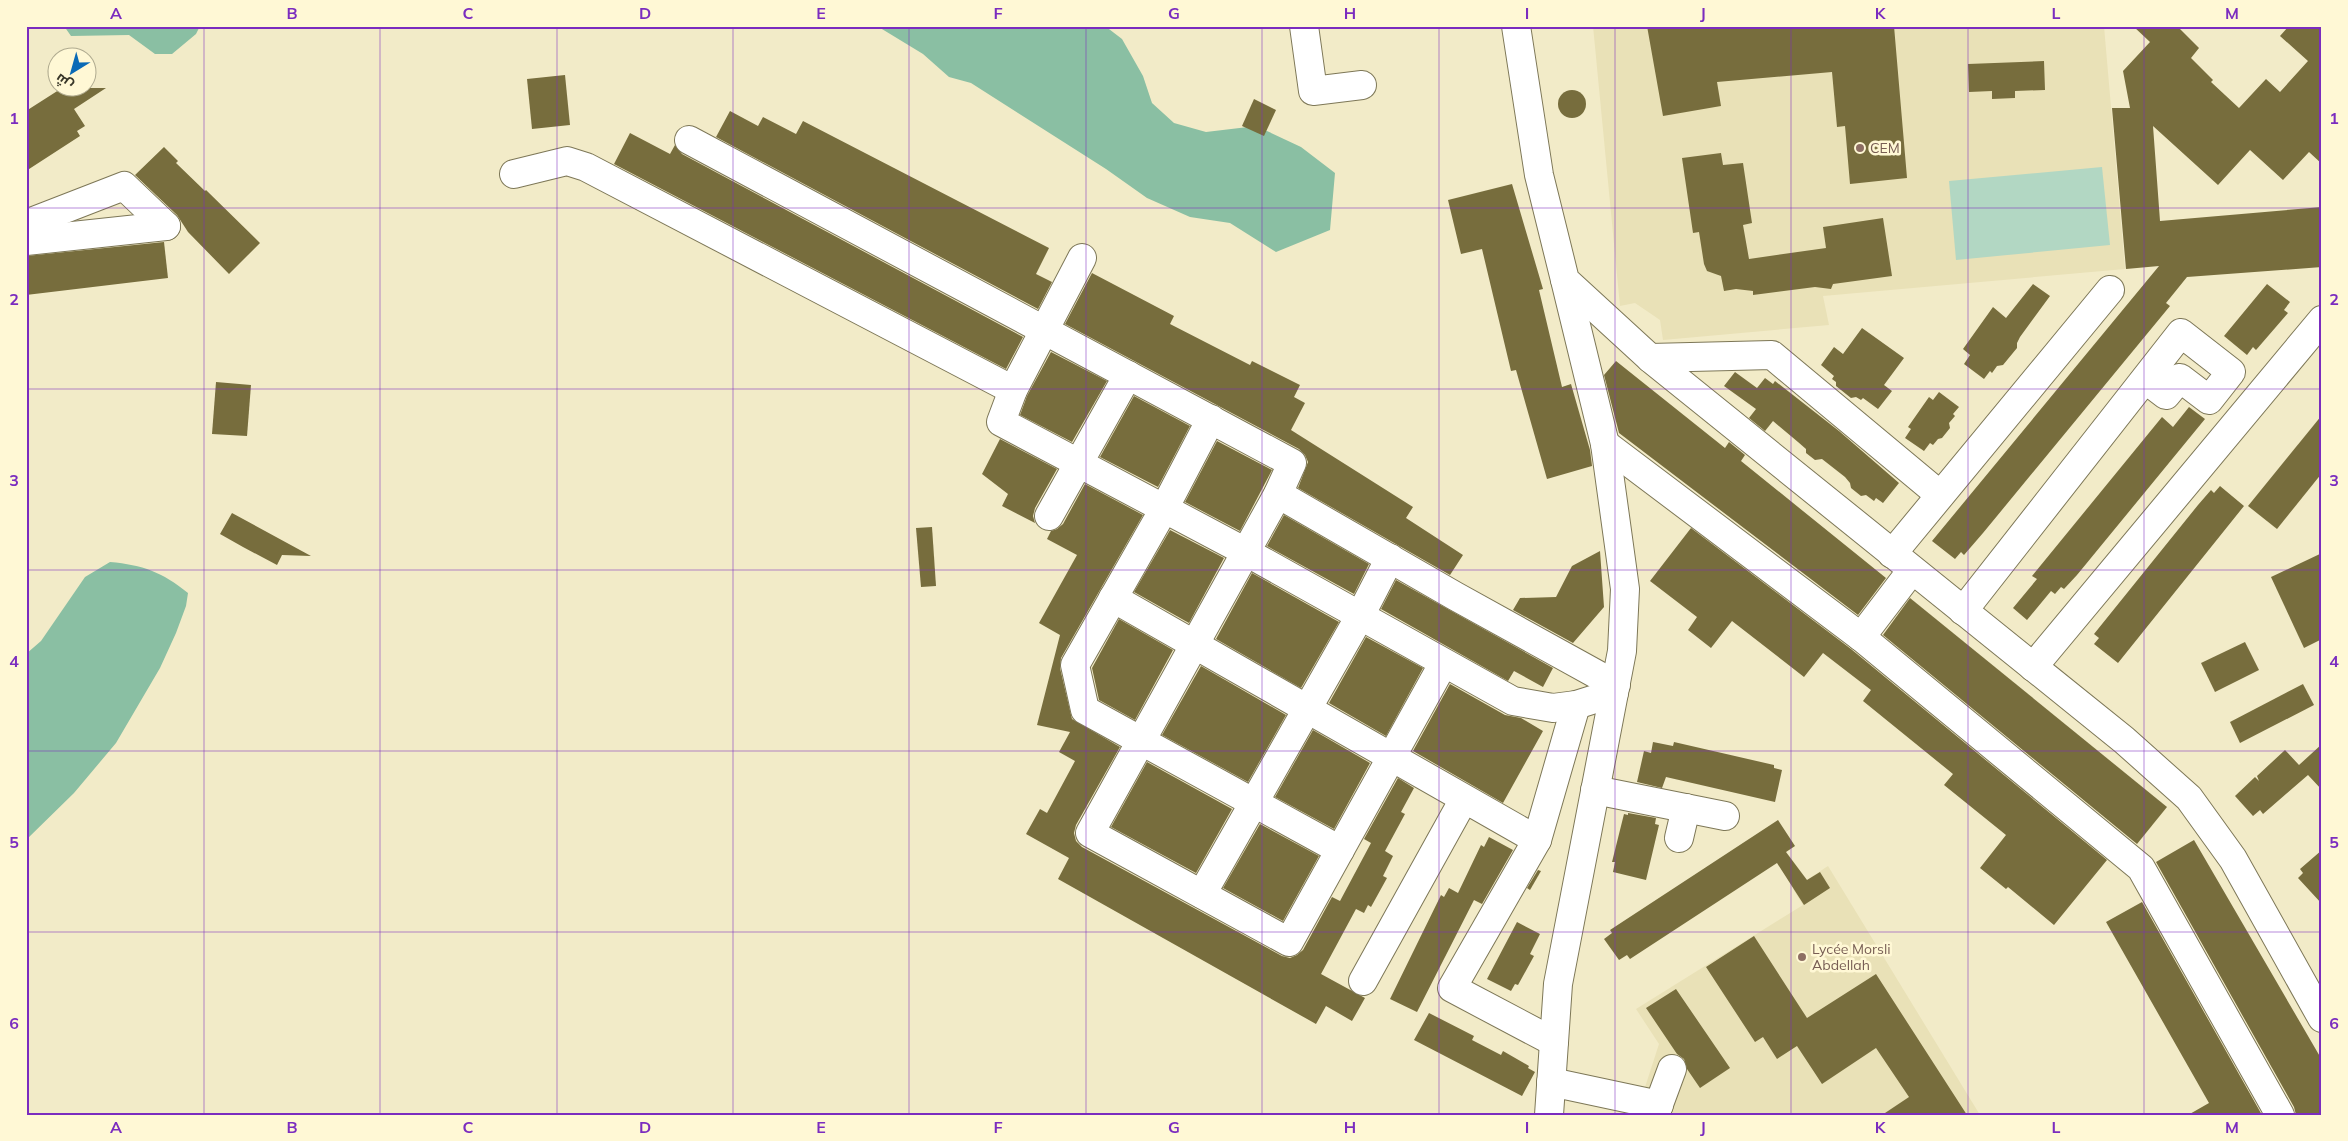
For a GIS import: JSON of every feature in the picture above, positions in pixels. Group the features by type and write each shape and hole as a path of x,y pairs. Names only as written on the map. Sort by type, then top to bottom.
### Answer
{"street":[{"path":"1304,26 1313,91 1362,85"},
{"path":"1516,26 1539,174 1605,444 1625,589 1622,651 1558,984 1549,1115"},
{"path":"689,140 1292,463 1278,494 1090,833 1289,942 1443,664"},
{"path":"514,174 566,161 586,167 1013,390"},
{"path":"26,224 124,186 166,226 26,241"},
{"path":"26,234 146,207"},
{"path":"1082,258 1013,390 1001,422 1246,552 1443,664 1513,701 1552,708 1576,705 1615,689"},
{"path":"1565,280 1650,358 2124,740 2189,798 2233,859 2322,1018"},
{"path":"1861,637 1940,495 2110,290"},
{"path":"2033,667 2322,320"},
{"path":"1650,358 1772,355 1940,495"},
{"path":"1049,516 1128,375"},
{"path":"1963,611 2145,378"},
{"path":"1211,419 1164,509 1075,665 1085,710 1340,850"},
{"path":"1605,444 1861,637 2141,868 2280,1115"},
{"path":"1278,494 1615,689"},
{"path":"1202,894 1360,616 1390,558"},
{"path":"1113,598 1195,643 1537,840"},
{"path":"1554,1042 1452,988 1537,840 1576,705"},
{"path":"1595,790 1725,816"},
{"path":"1363,981 1464,799"},
{"path":"1679,838 1686,808"},
{"path":"1551,1082 1657,1110 1672,1069"}],"shaded area":[{"name":"CEM","path":"1593,26 2104,26 2125,269 1823,296 1829,325 1663,340 1660,320 1635,303 1620,306"},
{"name":"Lycée Morsli Abdellah","path":"1828,866 1980,1115 1636,1115 1659,1044 1636,1009 1803,905 1793,889"}],"green space":[{"path":"64,26 200,26 196,34 172,54 155,54 129,35 71,36"},
{"path":"877,26 1105,26 1122,39 1143,76 1152,103 1174,123 1206,132 1248,127 1267,131 1301,147 1335,173 1330,230 1276,252 1230,223 1190,217 1147,198 1106,169 971,83 949,77 923,54"},
{"path":"2102,167 2110,245 1956,260 1949,181"},
{"path":"110,562 132,565 161,575 188,593 186,606 160,668 116,743 74,793 26,840 26,654 41,641 85,577"}],"building":[{"path":"1647,26 1894,26 1907,178 1850,184 1845,126 1837,127 1832,72 1717,82 1721,106 1663,116"},
{"path":"2133,26 2177,26 2199,48 2191,58 2213,80 2211,82 2239,108 2266,79 2280,92 2308,61 2280,36 2289,26 2322,26 2322,164 2309,152 2283,180 2250,150 2218,185 2153,126 2160,221 2322,207 2322,267 2187,277 2166,303 2170,306 1983,533 1964,555 1961,552 1955,559 1932,541 2159,266 2126,269 2112,108 2130,108 2123,71 2150,42"},
{"path":"2044,61 2045,90 2015,91 2015,98 1992,99 1992,91 1969,92 1968,64"},
{"path":"565,75 570,125 532,129 527,79"},
{"path":"98,88 106,88 98,93"},
{"path":"1572,90 1582,94 1586,104 1582,114 1572,118 1562,114 1558,104 1562,94"},
{"path":"48,97 91,98 74,109 85,126 77,131 80,136 26,171 26,111"},
{"path":"1254,99 1276,110 1264,136 1242,126"},
{"path":"730,111 758,126 763,117 796,134 803,121 1049,248 1036,274 1052,282 1038,309 716,137"},
{"path":"630,133 670,154 675,145 682,154 1023,337 1006,369 614,164"},
{"path":"164,147 178,161 176,163 260,243 229,274 188,232 177,215 135,175"},
{"path":"1721,153 1723,165 1743,163 1752,223 1743,225 1749,259 1826,248 1823,227 1883,218 1892,276 1833,284 1831,289 1815,287 1753,295 1753,291 1736,289 1724,291 1721,276 1707,271 1704,264 1699,232 1693,233 1682,158"},
{"path":"1512,184 1543,289 1539,290 1562,387 1571,384 1590,450 1592,466 1547,479 1516,370 1511,371 1482,249 1461,254 1448,200"},
{"path":"164,242 168,278 26,295 26,256"},
{"path":"1092,273 1174,316 1170,324 1250,365 1252,361 1300,385 1294,397 1305,403 1291,430 1413,507 1406,518 1463,555 1450,575 1298,488 1308,462 1305,455 1299,449 1065,324"},
{"path":"2033,284 2050,296 2020,337 2017,348 2003,365 1997,366 1992,373 1990,371 1984,379 1964,364 1970,355 1963,349 1993,307 2006,318"},
{"path":"2267,284 2290,302 2284,310 2288,313 2256,350 2253,347 2247,355 2224,336"},
{"path":"1862,328 1904,358 1884,385 1892,391 1878,409 1863,398 1861,400 1856,397 1851,398 1836,386 1836,382 1832,379 1834,376 1821,365 1834,347 1843,354"},
{"path":"1051,352 1107,381 1072,442 1020,415 1027,396"},
{"path":"1616,361 1725,448 1729,442 1745,455 1741,461 1886,578 1858,615 1619,433 1604,375"},
{"path":"1735,372 1757,388 1765,378 1773,384 1775,381 1839,431 1899,483 1883,503 1876,498 1874,501 1866,495 1861,496 1851,488 1850,483 1845,477 1822,459 1815,460 1806,453 1806,449 1773,421 1765,431 1749,418 1756,409 1724,386"},
{"path":"216,382 251,385 247,436 212,434"},
{"path":"1939,392 1959,407 1949,423 1950,428 1942,438 1938,439 1933,445 1930,443 1924,451 1905,438 1911,429 1908,427 1929,397 1933,400"},
{"path":"1134,396 1190,426 1158,487 1100,457"},
{"path":"2189,407 2205,419 2077,575 2064,589 2061,587 2055,594 2051,591 2027,620 2013,608 2037,579 2032,576 2162,417 2173,427"},
{"path":"2322,415 2322,473 2277,529 2248,506"},
{"path":"1000,439 1057,469 1035,508 1033,516 1035,523 1002,506 1008,494 982,474"},
{"path":"1217,441 1272,470 1240,531 1185,502"},
{"path":"1085,484 1143,515 1061,658 1060,668 1072,719 1120,747 1076,825 1074,833 1076,841 1082,847 1282,956 1290,958 1303,950 1332,897 1340,901 1371,843 1364,839 1398,778 1414,788 1401,812 1405,814 1385,851 1393,856 1383,876 1387,878 1371,907 1368,905 1364,913 1356,909 1321,974 1365,998 1352,1021 1326,1006 1316,1024 1058,879 1069,858 1026,834 1040,809 1047,813 1075,761 1059,752 1070,732 1037,725 1060,635 1039,623 1077,555 1047,539 1051,531 1063,524"},
{"path":"2220,486 2244,506 2118,663 2094,644 2099,638 2094,634 2198,505 2211,490 2214,493"},
{"path":"232,513 311,556 282,555 277,565 243,547 220,534"},
{"path":"1284,515 1369,564 1354,594 1267,546"},
{"path":"932,527 936,586 921,587 916,528"},
{"path":"1691,528 1851,649 2107,860 2054,925 2008,887 2006,889 1980,868 2006,835 1944,785 1953,774 1863,701 1871,690 1823,653 1804,677 1732,621 1711,648 1688,630 1697,617 1650,581"},
{"path":"1170,530 1224,558 1189,623 1134,592"},
{"path":"1600,551 1604,607 1573,643 1513,610 1520,598 1556,597 1572,566"},
{"path":"2322,553 2322,639 2304,648 2271,577"},
{"path":"1252,573 1339,622 1301,688 1216,639"},
{"path":"1396,580 1553,668 1543,687 1514,671 1508,681 1381,609"},
{"path":"1910,598 2167,807 2137,844 1883,635"},
{"path":"1119,619 1173,650 1135,720 1099,700 1092,668"},
{"path":"1366,637 1423,668 1386,736 1329,703"},
{"path":"2245,642 2259,670 2215,692 2201,663"},
{"path":"1201,666 1286,715 1248,782 1162,735"},
{"path":"1450,684 1505,715 1521,718 1543,731 1503,803 1413,751"},
{"path":"2303,684 2314,705 2240,743 2230,722"},
{"path":"1313,730 1370,763 1334,829 1275,797"},
{"path":"1653,742 1673,746 1674,742 1774,765 1774,768 1782,770 1775,802 1666,777 1662,788 1637,782 1644,751 1651,753"},
{"path":"2322,744 2322,790 2308,775 2263,814 2260,810 2253,816 2235,796 2255,777 2259,781 2257,776 2285,750 2299,765"},
{"path":"1147,762 1232,809 1196,873 1111,827"},
{"path":"1628,813 1656,818 1655,824 1659,825 1646,880 1613,872 1615,862 1612,862 1624,814 1628,815"},
{"path":"1778,820 1795,846 1786,852 1807,880 1820,872 1830,888 1804,905 1777,863 1630,959 1627,955 1619,960 1604,939 1612,933 1610,930"},
{"path":"1260,824 1319,856 1283,921 1223,888"},
{"path":"1489,837 1513,850 1482,904 1474,900 1417,1012 1390,999 1441,895 1444,897 1449,888 1458,893 1481,845 1484,847"},
{"path":"2194,840 2322,1060 2322,1115 2296,1115 2294,1107 2156,862"},
{"path":"2322,850 2322,904 2298,878 2303,873 2300,869"},
{"path":"1538,870 1541,871 1530,890 1527,888"},
{"path":"2142,902 2262,1115 2188,1115 2209,1103 2106,922"},
{"path":"1517,922 1540,934 1530,954 1534,956 1518,985 1515,984 1511,991 1487,979"},
{"path":"1754,936 1807,1018 1876,974 1967,1115 1882,1115 1909,1097 1876,1048 1822,1084 1797,1046 1777,1059 1763,1037 1755,1042 1706,967"},
{"path":"1676,989 1730,1068 1700,1088 1687,1069 1684,1059 1677,1054 1646,1008"},
{"path":"1429,1013 1474,1036 1472,1040 1501,1055 1503,1051 1529,1066 1528,1068 1535,1072 1522,1096 1414,1040"}],"place":[{"name":"CEM","path":"1860,148"},
{"name":"Lycée Morsli Abdellah","path":"1802,957"}]}
